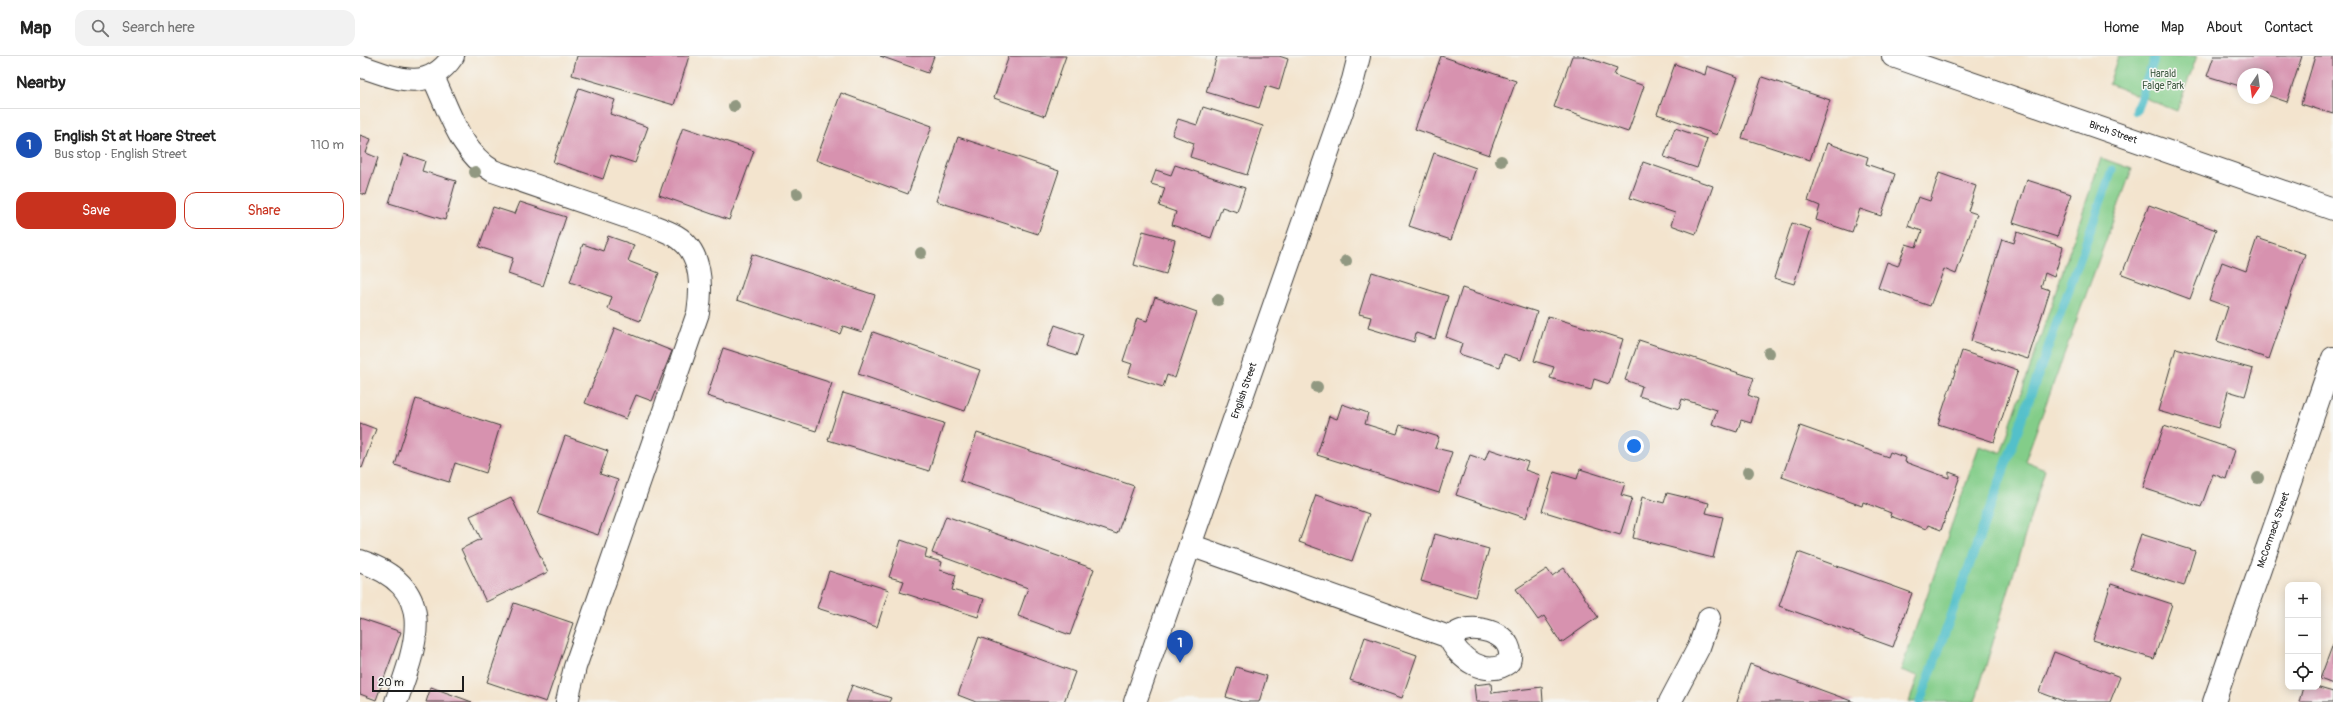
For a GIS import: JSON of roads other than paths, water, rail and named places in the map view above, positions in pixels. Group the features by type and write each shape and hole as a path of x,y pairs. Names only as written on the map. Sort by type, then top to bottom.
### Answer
{"street":[{"path":"360,66 398,78 418,80 433,77 445,68 453,56"},
{"name":"English Street","path":"1135,702 1353,80 1359,56"},
{"name":"English Street","path":"1353,80 1365,56"},
{"name":"Birch Street","path":"1893,56 2333,209"},
{"path":"433,77 462,138 472,155 482,164 493,171 653,226 677,237 688,248 697,262 701,294 698,313 575,667 567,702"},
{"name":"McCormack Street","path":"2214,702 2333,358"},
{"path":"1190,545 1449,637"},
{"path":"360,561 393,577 408,592 415,614 415,639 410,663 396,702"},
{"path":"1670,702 1699,647 1709,618"}],"waterway":[{"path":"2136,111 2155,56"},
{"path":"1920,702 2112,170"}],"place":[{"name":"English St at Hoare Street","path":"1180,663"}],"park label":[{"name":"Harald Falge Park","path":"2163,80"}]}
